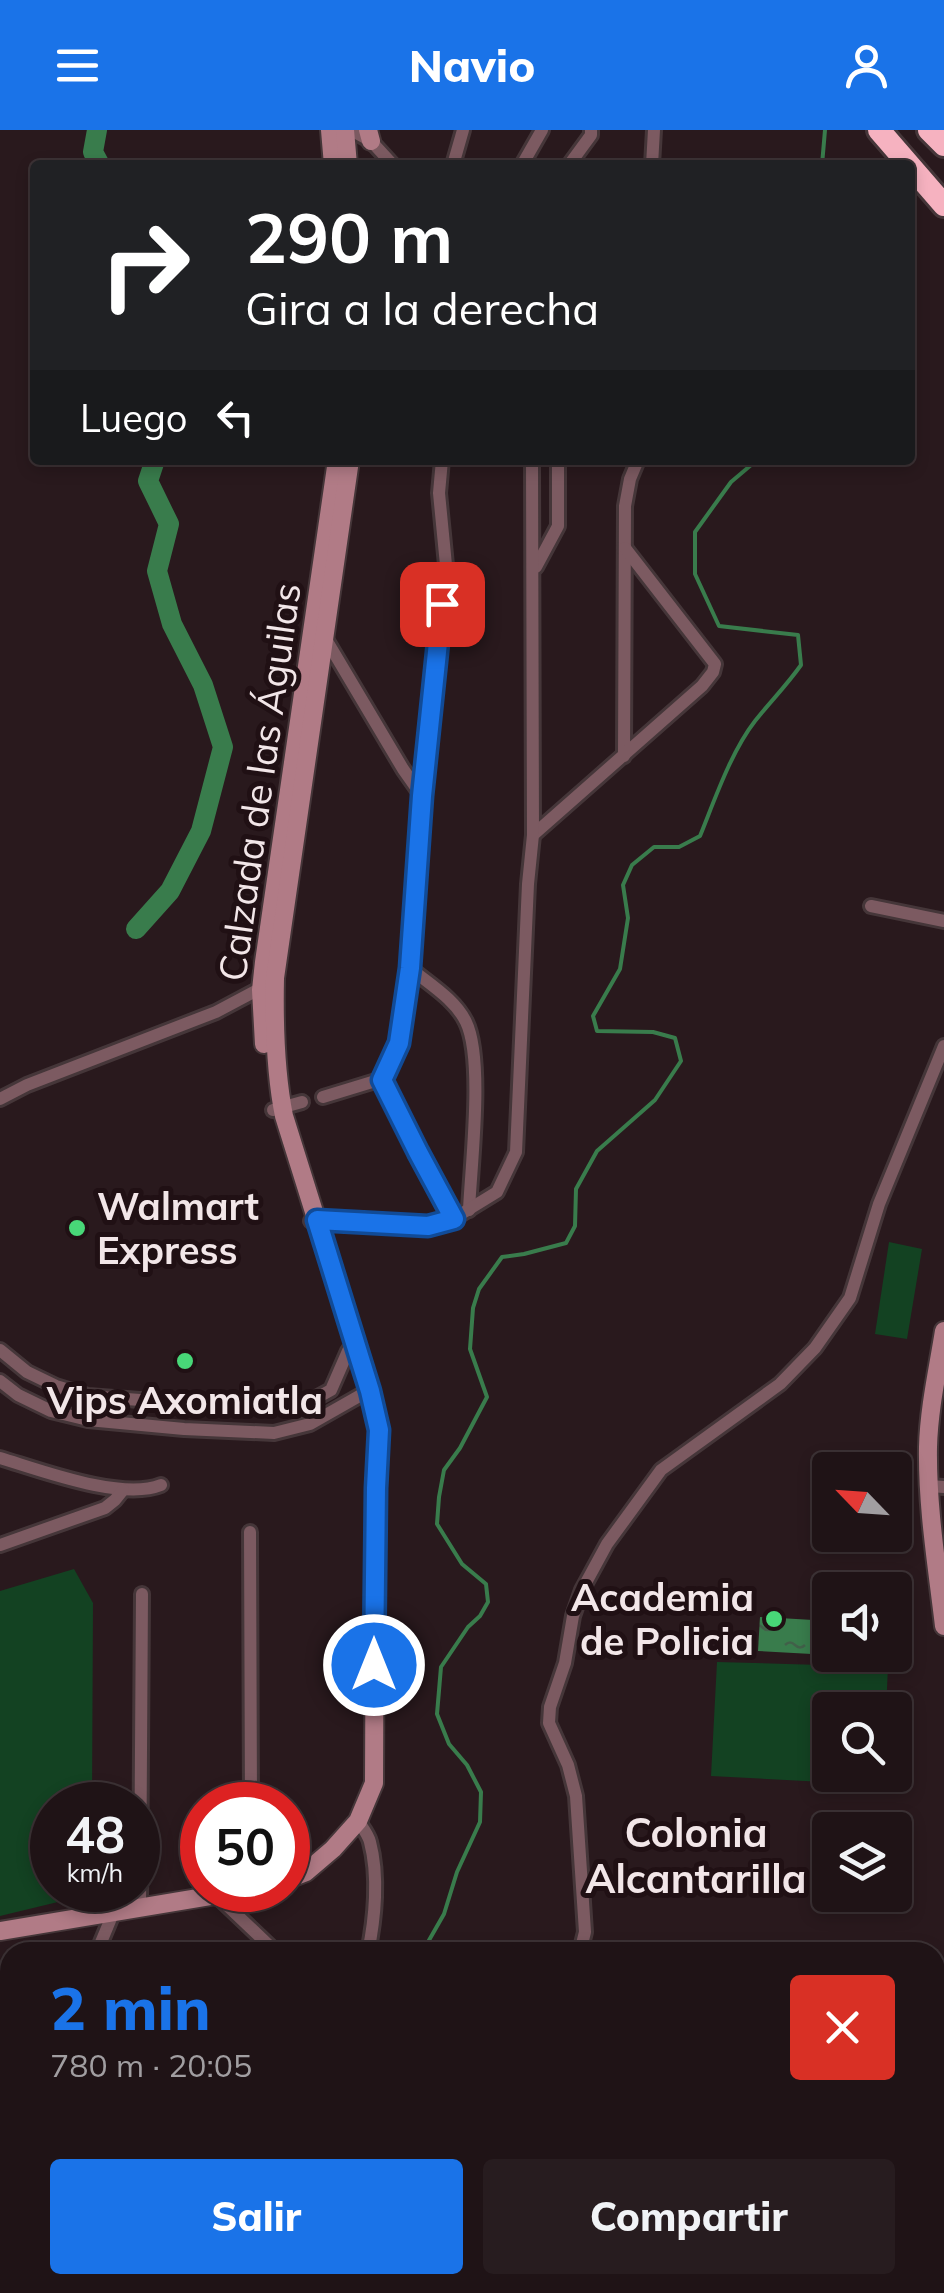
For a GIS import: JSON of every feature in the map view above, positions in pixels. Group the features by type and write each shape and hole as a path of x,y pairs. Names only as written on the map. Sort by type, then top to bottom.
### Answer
{"highway":[{"path":"878,130 905,160"},
{"path":"929,130 944,145"},
{"path":"915,171 944,204"}],"main road":[{"path":"330,130 333,160"},
{"path":"348,130 348,160"},
{"name":"Calzada de las Águilas","path":"320,631 337,465"},
{"name":"Calzada de las Águilas","path":"310,1869 358,1821 374,1783 379,1430 314,1220 290,1168 278,1108 268,984 320,631 349,465"},
{"name":"Calzada de las Águilas","path":"314,1220 376,1458"},
{"path":"944,1331 928,1445 936,1487 944,1626"},
{"path":"0,1931 108,1912"}],"street":[{"path":"348,130 369,135 389,160"},
{"path":"454,160 463,130"},
{"path":"525,160 542,130"},
{"path":"573,160 591,130"},
{"path":"652,160 654,130"},
{"path":"323,1097 382,1080 399,1043 410,968 422,796 446,565 439,493 442,465"},
{"path":"314,1220 428,1226 454,1219 497,1192 516,1152 532,835 532,465"},
{"path":"534,569 558,526 558,465"},
{"path":"624,756 625,506 636,465"},
{"path":"532,835 702,686 713,672 715,664 624,548"},
{"path":"320,631 422,796"},
{"path":"871,906 944,922"},
{"path":"410,968 454,1004 466,1021 475,1048 469,1210"},
{"path":"0,1099 26,1085 216,1012 268,984"},
{"path":"582,1942 584,1902 576,1796 568,1765 549,1723 582,1590 607,1544 661,1470 780,1384 815,1348 850,1298 879,1204 938,1075 944,1046"},
{"path":"382,1080 454,1219"},
{"path":"278,1108 302,1102"},
{"path":"0,1350 27,1372 88,1396 230,1408 310,1402 331,1390 348,1351"},
{"path":"0,1380 18,1395 51,1411 88,1420 274,1433 310,1424 362,1395"},
{"path":"331,1390 338,1410"},
{"path":"0,1458 123,1490 161,1485"},
{"path":"0,1545 105,1508 123,1490"},
{"path":"250,1532 251,1782"},
{"path":"141,1782 142,1594"},
{"path":"358,1821 370,1840 374,1879 370,1942"},
{"path":"101,1942 114,1912"},
{"path":"234,1912 265,1942"}],"shaded area":[{"path":"889,1242 922,1249 907,1339 875,1334"},
{"path":"74,1569 93,1603 92,1782 30,1782 30,1909 0,1916 0,1591"},
{"path":"717,1662 812,1665 812,1672 888,1672 887,1692 812,1692 812,1781 711,1776"}],"water":[{"path":"760,1617 812,1620 812,1654 758,1651"}],"waterway":[{"path":"97,130 93,152 97,160"},
{"path":"822,160 825,130"},
{"path":"136,929 170,891 201,831 223,747 203,685 172,624 157,571 169,524 148,481 153,465"},
{"path":"428,1942 444,1914 457,1872 480,1822 481,1792 467,1765 449,1744 437,1714 441,1667 488,1602 486,1584 462,1564 437,1524 444,1470 487,1397 470,1349 473,1308 479,1289 502,1257 566,1243 575,1226 576,1189 597,1151 655,1100 681,1061 675,1038 653,1032 597,1031 593,1016 620,969 628,918 623,885 632,865 654,847 679,847 700,836 746,733 801,665 798,635 719,626 695,574 695,532 731,482 751,465"}],"place":[{"name":"Walmart Express","path":"77,1228"},
{"name":"Vips Axomiatla","path":"185,1361"},
{"name":"Academia de Policia","path":"774,1619"}],"district":[{"name":"Colonia Alcantarilla","path":"696,1855"}],"route":[{"path":"374,1665 379,1430 317,1220 428,1226 454,1219 382,1080 399,1043 410,968 422,796 442,604"}]}
